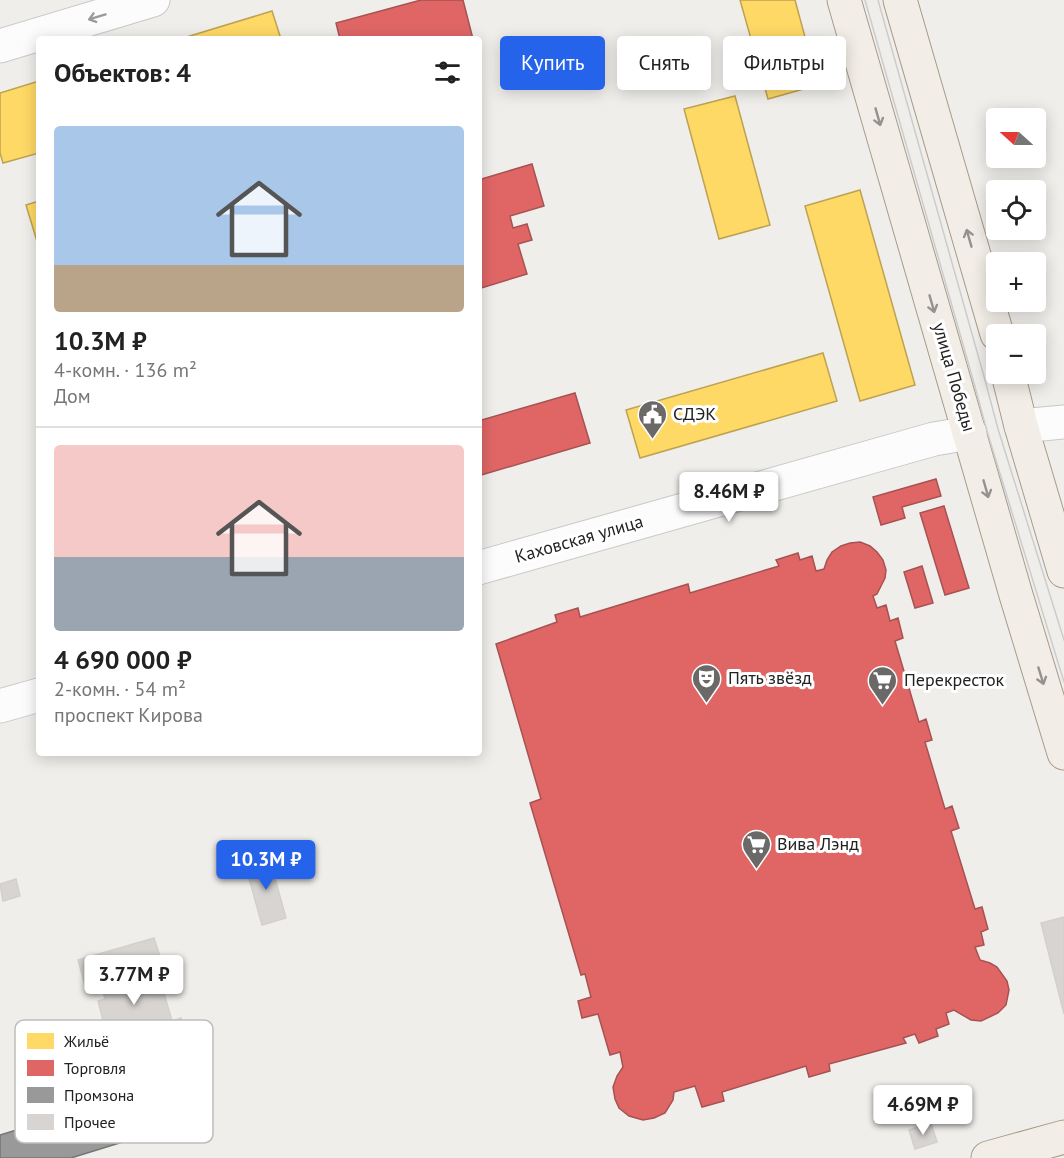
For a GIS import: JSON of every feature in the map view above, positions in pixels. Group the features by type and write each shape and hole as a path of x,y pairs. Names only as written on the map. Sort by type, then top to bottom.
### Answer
{"main road":[{"name":"улица Победы","path":"844,0 1064,753"},
{"path":"900,0 994,324"},
{"path":"1010,384 1064,571"},
{"name":"Каховская улица","path":"970,433 1021,426"},
{"path":"988,1158 1064,1137"}],"street":[{"path":"0,46 153,0"},
{"name":"Каховская улица","path":"1021,426 1064,422"},
{"name":"Каховская улица","path":"482,567 934,439 970,433"},
{"path":"0,706 36,695"}],"building: Жильё":[{"path":"740,0 795,0 805,36 750,36"},
{"path":"272,11 280,36 190,36"},
{"path":"36,82 36,154 3,163 0,153 0,93"},
{"path":"765,90 800,90 768,99"},
{"path":"735,96 770,225 719,239 684,109"},
{"path":"860,190 915,385 860,401 805,206"},
{"path":"36,202 36,238 26,205"},
{"path":"823,353 837,401 640,458 626,410"}],"building: Торговля":[{"path":"421,0 463,0 472,36 339,36 336,23"},
{"path":"532,164 544,206 510,216 513,228 527,224 532,240 518,244 527,274 482,288 482,179"},
{"path":"575,393 590,443 482,475 482,420"},
{"path":"936,479 941,496 902,507 905,518 881,525 873,497"},
{"path":"944,506 969,588 945,595 920,513"},
{"name":"Вива Лэнд","path":"860,542 870,546 883,560 886,570 885,578 877,594 873,596 877,608 886,605 890,621 898,618 903,638 895,641 919,722 926,719 932,740 925,742 945,809 952,806 959,828 951,831 975,909 982,907 988,929 981,932 984,945 975,947 980,960 997,967 1007,981 1009,990 1006,1005 998,1013 981,1021 971,1020 954,1010 946,1013 949,1024 936,1029 938,1036 919,1043 915,1034 903,1038 906,1043 829,1064 830,1071 809,1077 806,1066 722,1092 724,1101 702,1107 695,1086 674,1092 673,1100 665,1113 654,1118 643,1120 629,1116 619,1108 613,1087 623,1067 620,1052 610,1055 598,1014 582,1018 578,1001 591,997 585,974 581,975 530,803 541,799 496,644 557,622 555,615 578,608 580,617 688,584 690,593 779,566 776,560 798,553 800,560 812,556 816,571 824,569 832,552 841,546"},
{"path":"922,566 933,603 915,608 904,572"}],"building: Промзона":[{"path":"15,1130 15,1143 120,1143 71,1158 0,1158 0,1135"}],"building: Прочее":[{"path":"269,857 286,918 262,925 245,864"},
{"path":"16,879 20,896 3,901 0,884"},
{"path":"1064,917 1064,1014 1041,923"},
{"path":"154,938 161,960 155,962 172,1020 103,1020 98,1001 105,999 100,980 85,985 78,960"},
{"path":"931,1123 937,1142 915,1149 909,1130"}],"tram line":[{"path":"865,0 987,431 1064,682"},
{"path":"878,0 998,429 1064,640"}],"place":[{"name":"СДЭК","path":"652,440"},
{"name":"Пять звёзд","path":"707,704"},
{"name":"Перекресток","path":"883,706"},
{"name":"Вива Лэнд","path":"756,870"}]}
